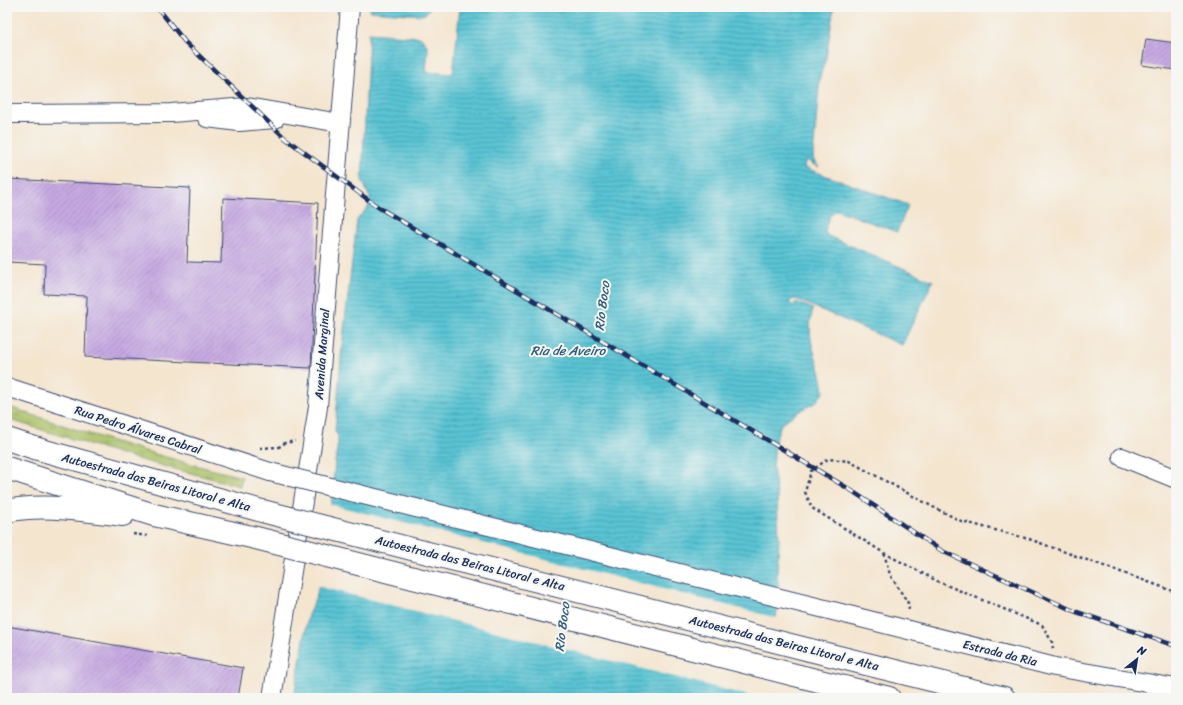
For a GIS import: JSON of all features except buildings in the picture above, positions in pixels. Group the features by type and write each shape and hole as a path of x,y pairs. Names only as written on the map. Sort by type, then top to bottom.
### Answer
{"highway":[{"name":"Autoestrada das Beiras Litoral e Alta","path":"7,439 38,449 262,511 1004,698"},
{"path":"7,468 154,515 256,538 889,698"},
{"path":"7,511 19,508 58,508 127,515 154,515"}],"street":[{"name":"Avenida Marginal","path":"272,698 318,407 350,7"},
{"path":"7,114 171,113 247,107 340,122"},
{"name":"Rua Pedro Álvares Cabral","path":"7,387 270,472 825,609"},
{"path":"1122,457 1176,478"},
{"name":"Estrada da Ria","path":"825,609 1055,667 1176,688"}],"path":[{"path":"230,459 261,448 279,447 286,443 313,438"},
{"path":"1055,667 1052,642 1042,625 939,582 884,553 812,508 805,492 811,471 828,459 849,461 961,521 1029,539 1176,592"},
{"path":"128,533 149,536"},
{"path":"884,553 890,575 908,603 908,630"}],"green space":[{"path":"7,406 65,426 182,462 242,477 240,486 137,459 7,419"}],"water":[{"path":"371,7 431,7 425,14 421,15 370,11"},
{"name":"Ria de Aveiro","path":"460,7 834,7 826,58 820,76 813,156 814,161 819,167 806,160 804,165 805,168 908,205 897,232 837,210 830,216 825,232 828,236 933,281 902,345 796,299 791,300 789,303 794,306 796,302 813,309 810,332 814,352 823,381 824,392 816,402 793,415 781,424 775,441 773,468 777,494 779,539 777,577 781,596 756,698 294,698 308,615 317,595 331,505 338,442 338,436 335,431 342,346 357,220 368,207 370,198 362,180 369,33 419,37 426,44 428,49 426,72 453,74"}],"pier":[{"path":"329,504 777,618 758,698 317,586"}],"railway":[{"path":"157,7 185,42 285,138 378,207 849,489 942,551 1074,611 1176,646"}],"water label":[{"name":"Rio Boco","path":"602,306"},
{"name":"Rio Boco","path":"562,627"}]}
